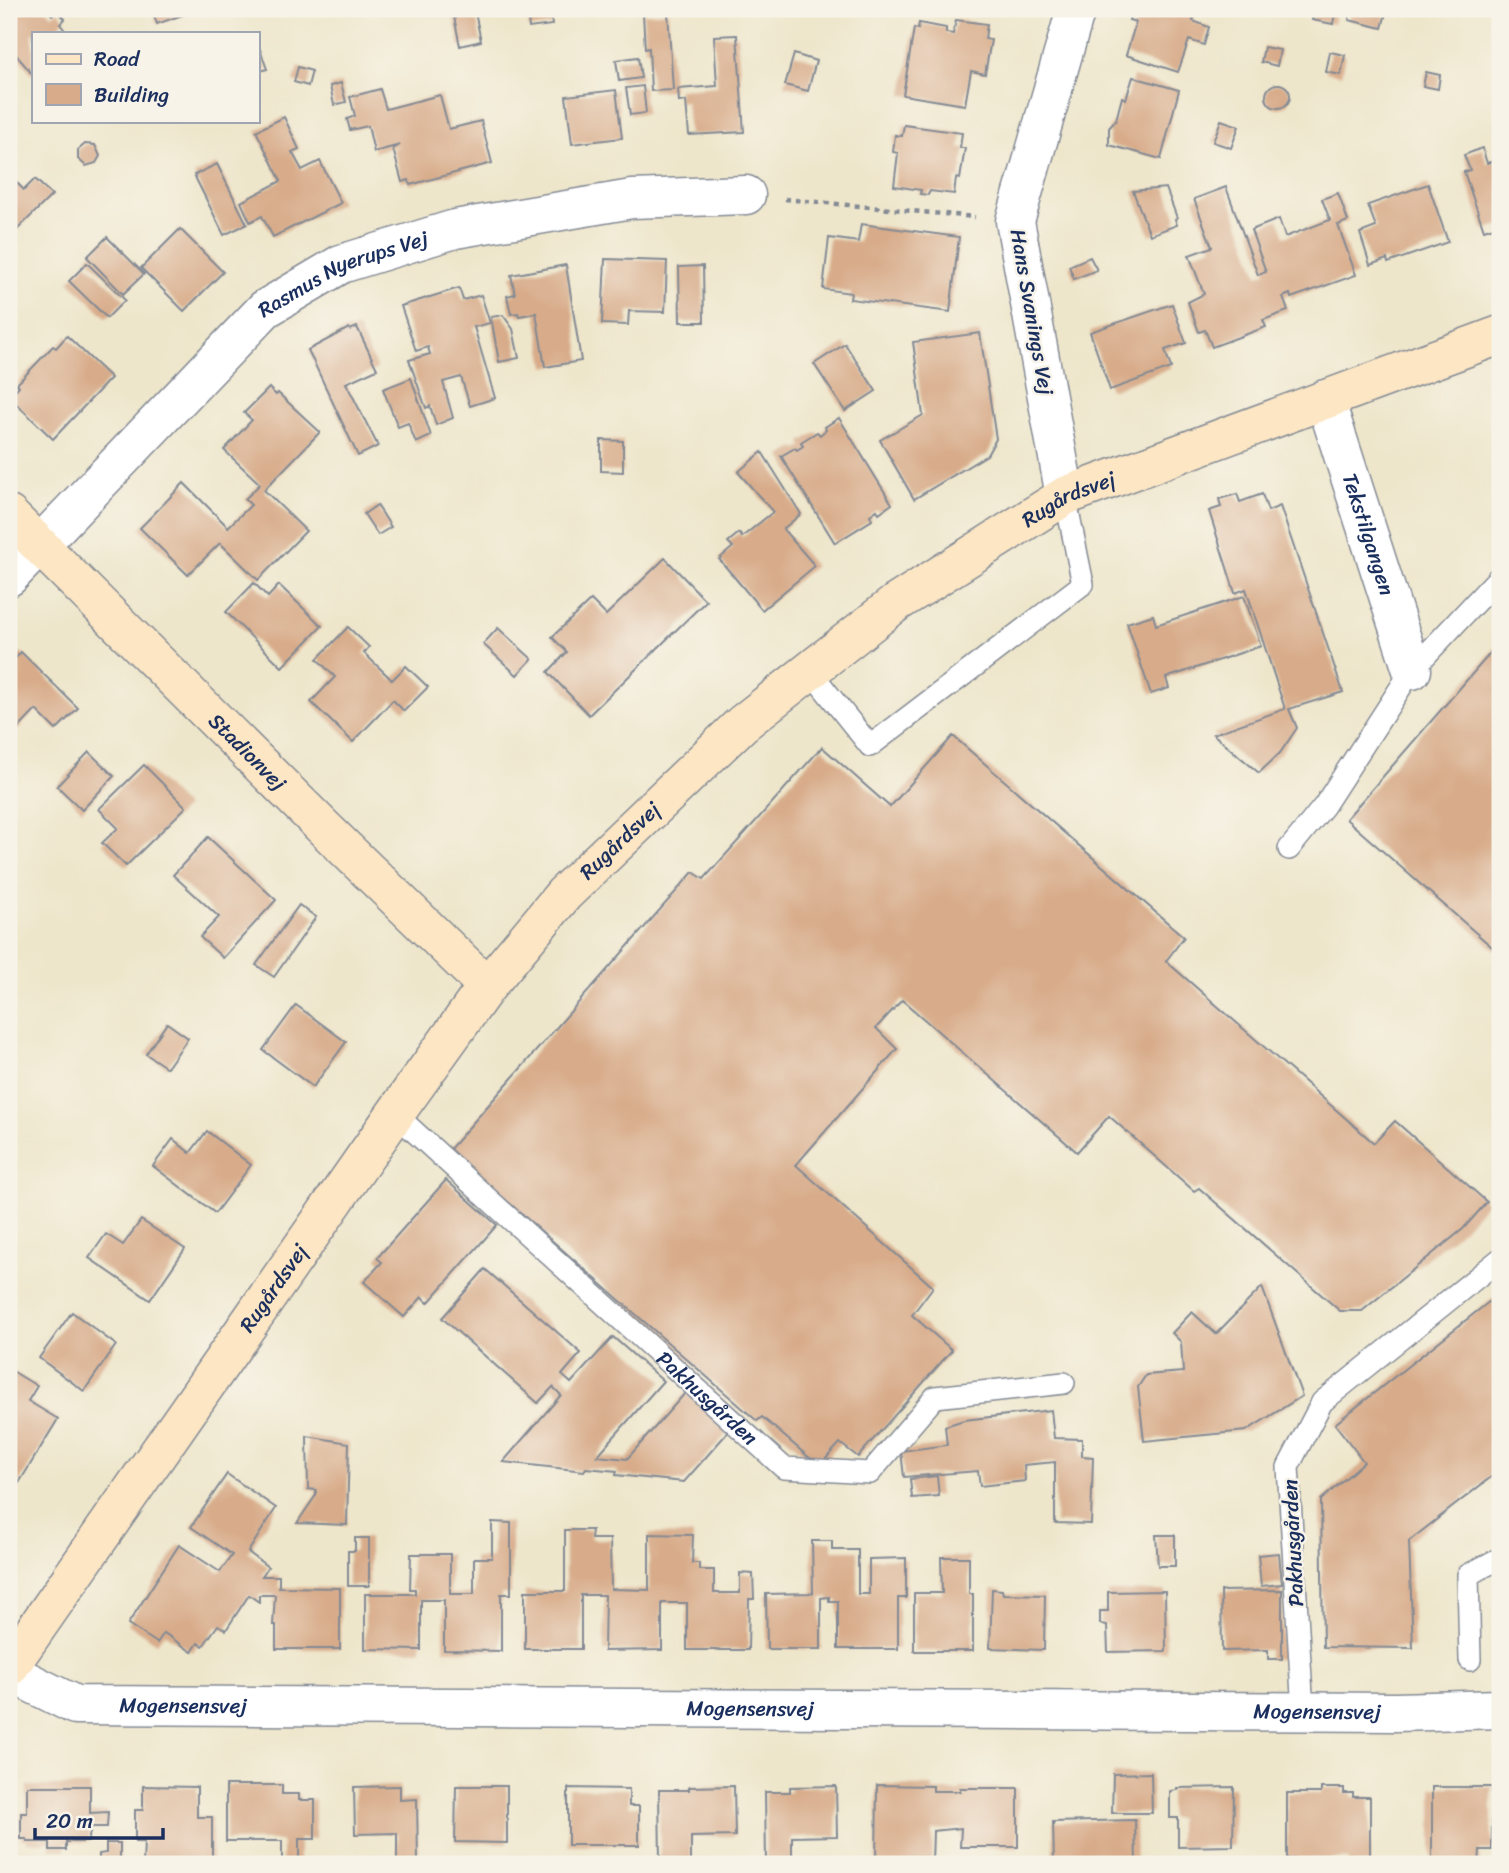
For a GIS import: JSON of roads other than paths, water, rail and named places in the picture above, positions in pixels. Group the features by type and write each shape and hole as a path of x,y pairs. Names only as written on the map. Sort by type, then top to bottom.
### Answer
{"street":[{"name":"Hans Svanings Vej","path":"1065,496 1016,221 1076,9"},
{"name":"Rasmus Nyerups Vej","path":"9,577 265,309 341,264 455,229 632,199 746,195"},
{"name":"Rugårdsvej","path":"9,1670 395,1114 488,986 564,894 742,724 896,603 1065,496 1500,335"},
{"name":"Tekstilgangen","path":"1325,400 1412,670"},
{"name":"Stadionvej","path":"9,515 327,831 488,986"},
{"name":"Mogensensvej","path":"9,1670 75,1705 1396,1712 1500,1709"}],"lane":[{"path":"810,671 870,746 1083,584 1065,496"},
{"path":"1289,849 1324,806 1412,670 1500,576"},
{"name":"Pakhusgården","path":"395,1114 784,1468 870,1474 935,1397 1064,1383"},
{"name":"Pakhusgården","path":"1303,1711 1288,1467 1322,1402 1500,1259"},
{"path":"1470,1660 1468,1575 1500,1558"}]}
